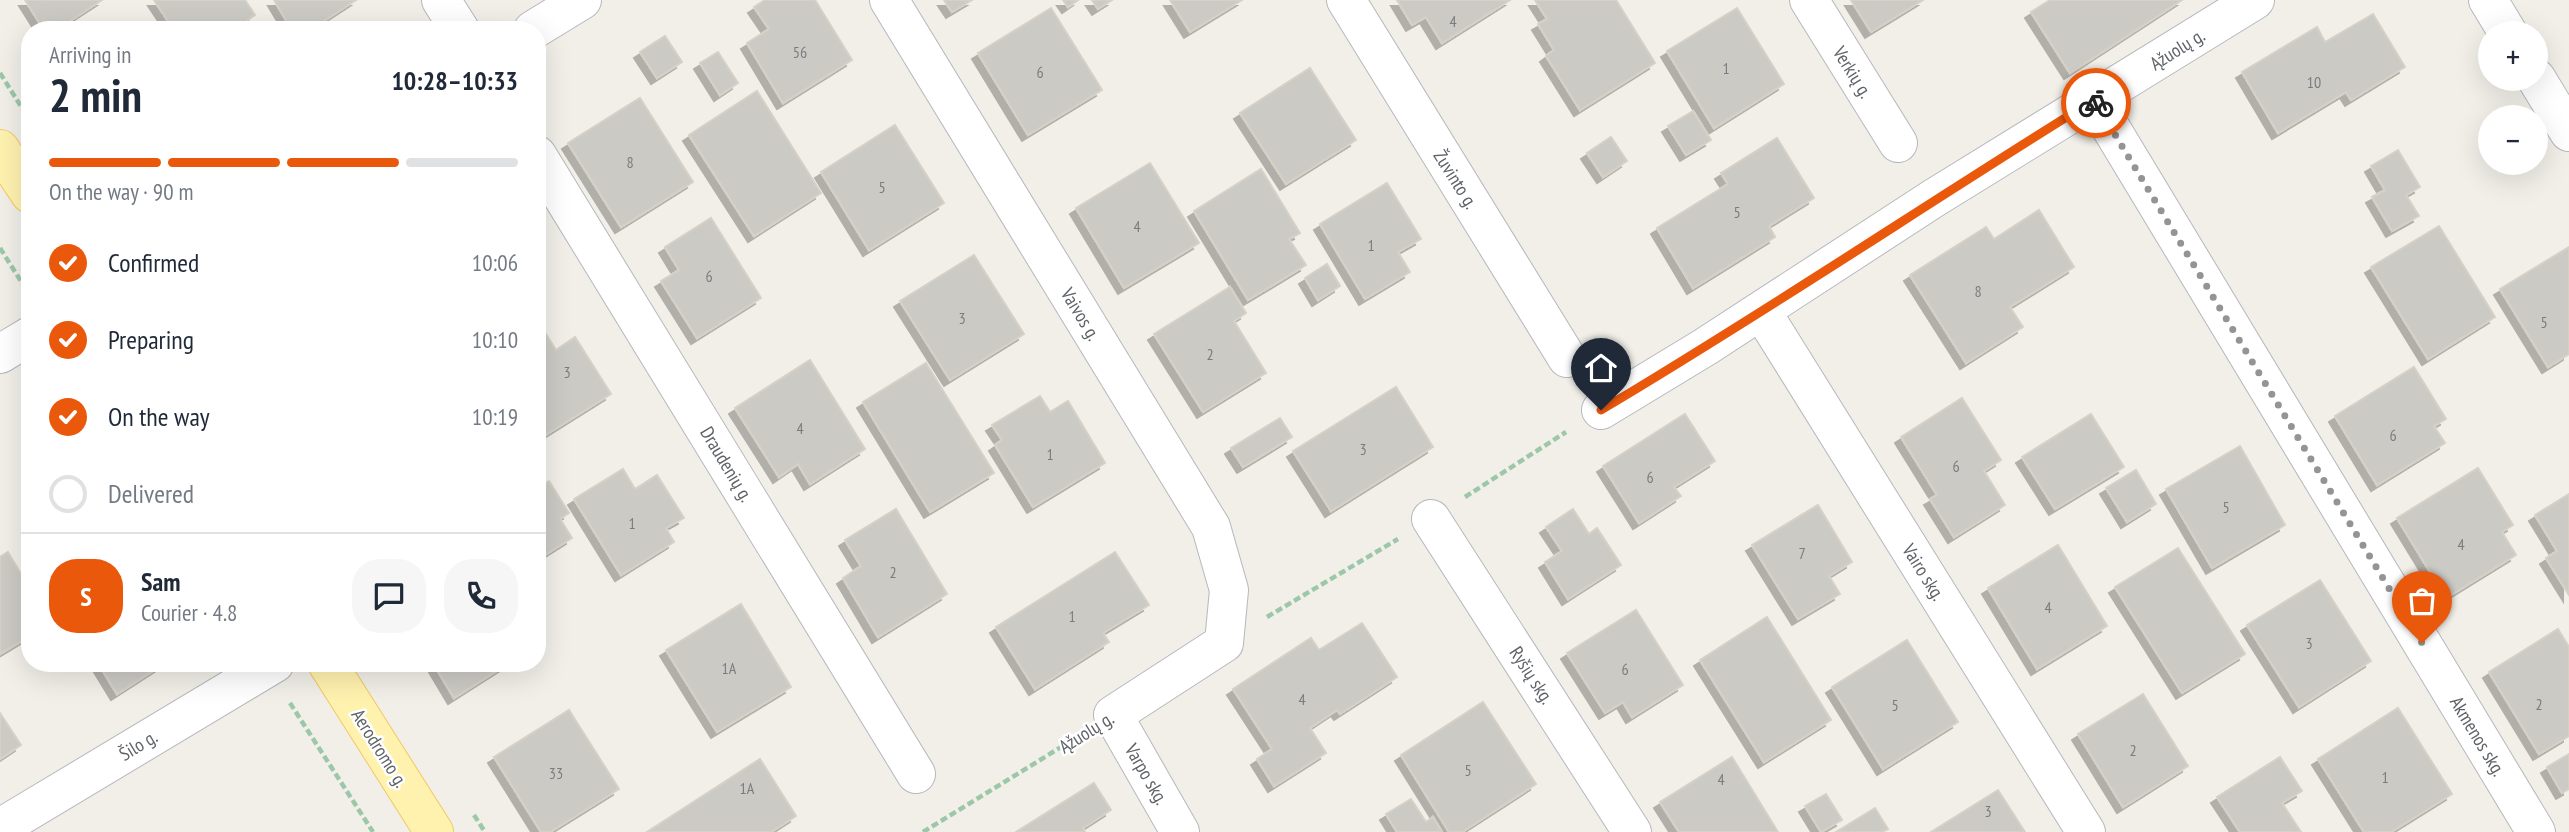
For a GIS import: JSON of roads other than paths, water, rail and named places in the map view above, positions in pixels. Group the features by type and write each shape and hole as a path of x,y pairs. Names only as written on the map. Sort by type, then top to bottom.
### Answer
{"main road":[{"path":"0,149 21,180"},
{"name":"Aerodromo g.","path":"333,672 433,832"}],"street":[{"path":"441,0 454,21"},
{"path":"546,22 582,0"},
{"name":"Vaivos g.","path":"889,0 1211,527 1229,590 1224,643"},
{"name":"Žuvinto g.","path":"1346,0 1567,358"},
{"name":"Verkių g.","path":"1808,0 1898,143"},
{"name":"Ąžuolų g.","path":"1601,410 1762,312 1934,198 2255,0"},
{"path":"2488,0 2501,21"},
{"path":"2544,91 2569,132"},
{"name":"Akmenos skg.","path":"2094,100 2536,832"},
{"name":"Draudenių g.","path":"546,170 916,774"},
{"name":"Vairo skg.","path":"1762,312 2086,832"},
{"path":"0,354 21,342"},
{"name":"Ryšių skg.","path":"1431,519 1632,832"},
{"name":"Ąžuolų g.","path":"1113,715 1224,643"},
{"name":"Šilo g.","path":"0,828 259,672"},
{"name":"Varpo skg.","path":"1113,715 1180,832"}]}
